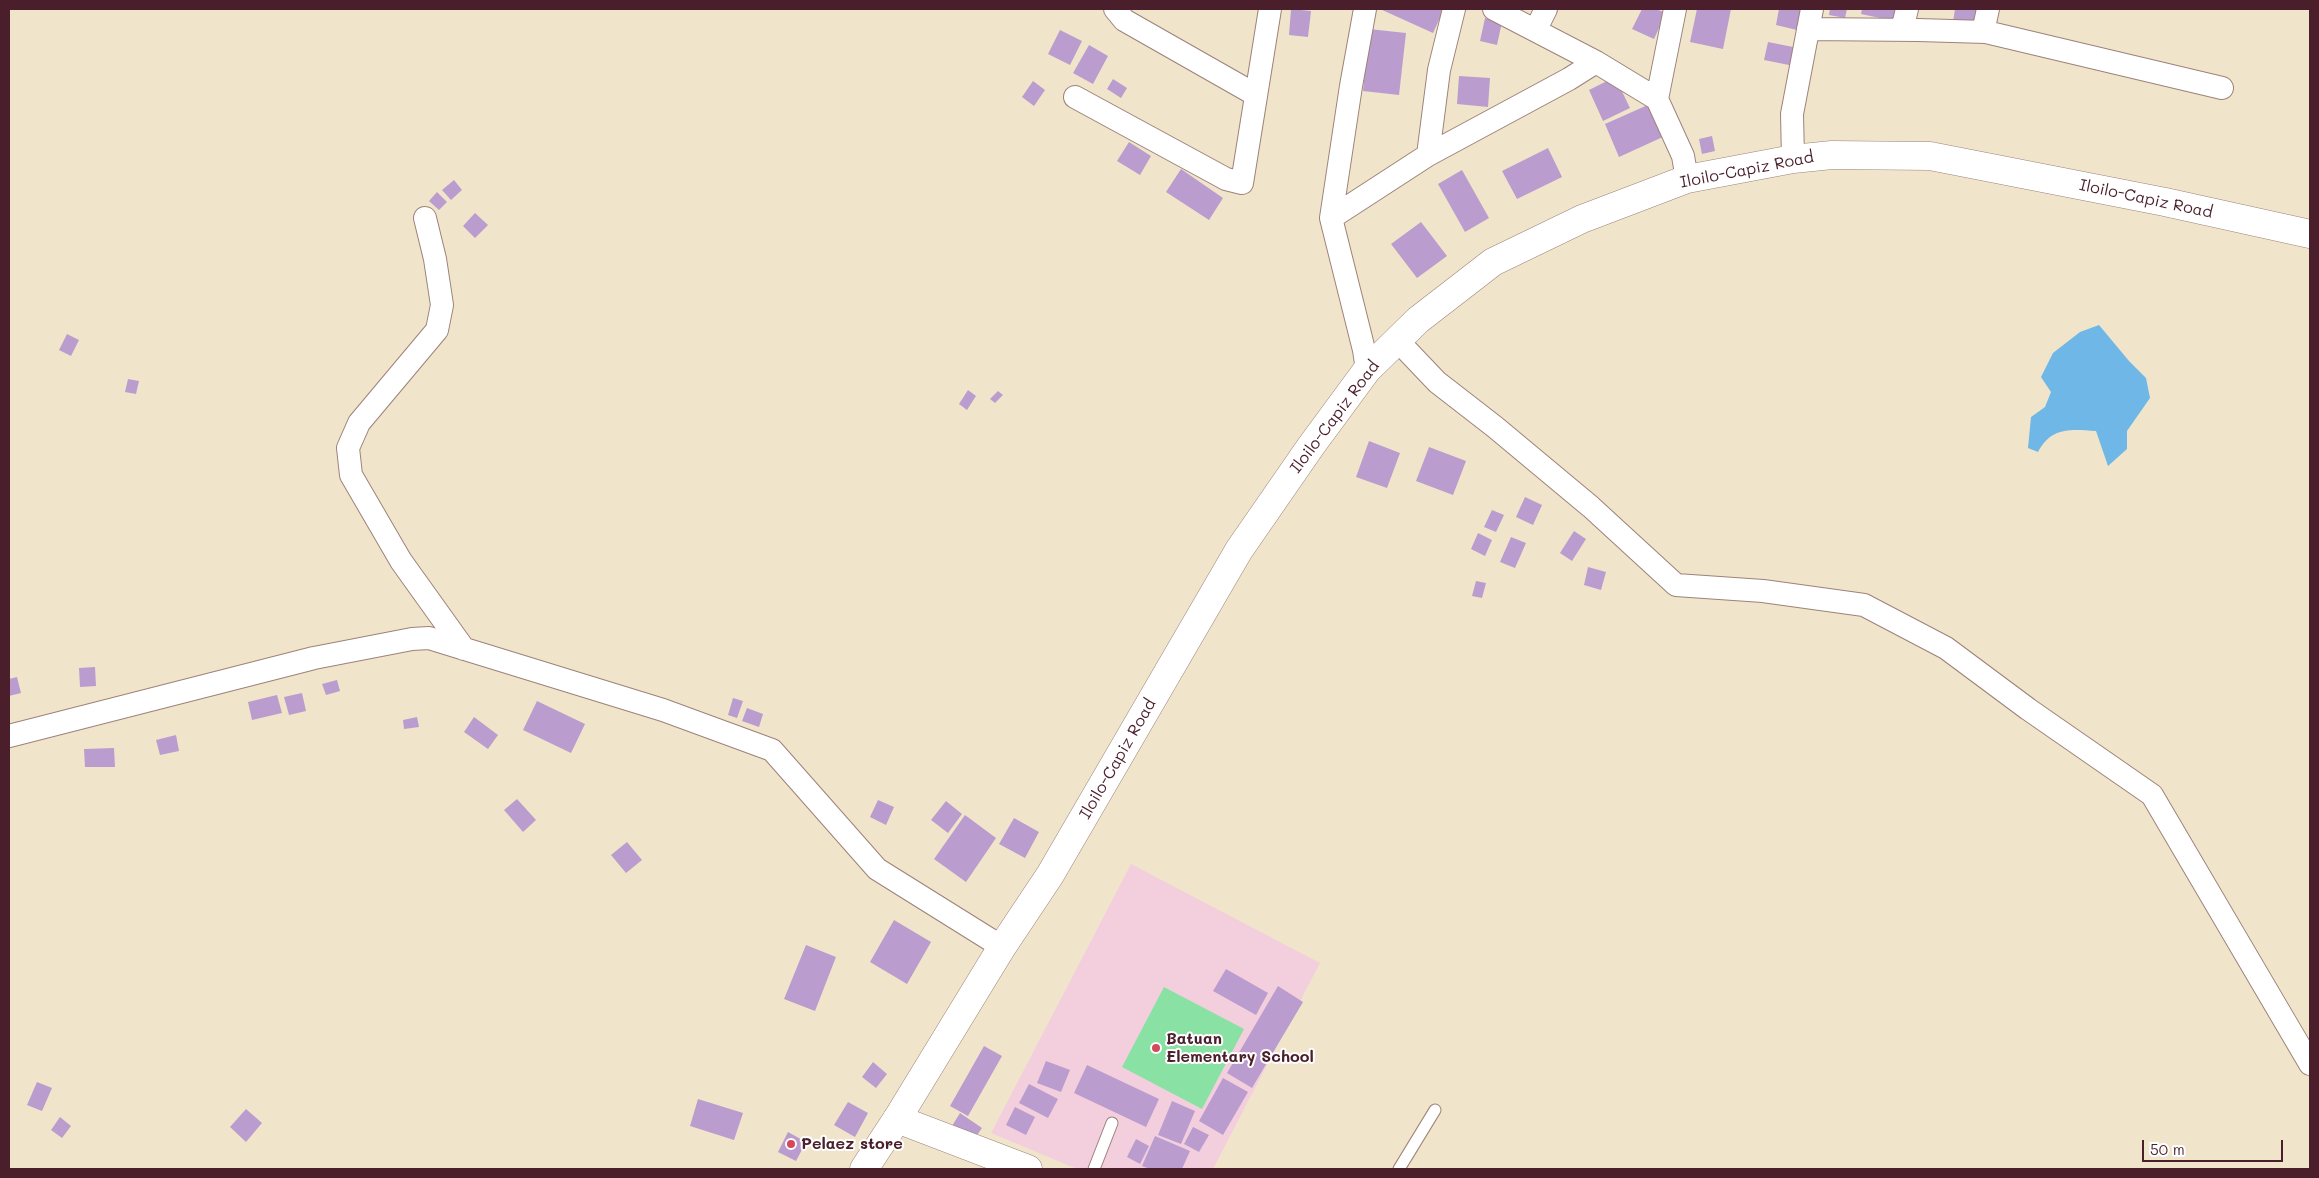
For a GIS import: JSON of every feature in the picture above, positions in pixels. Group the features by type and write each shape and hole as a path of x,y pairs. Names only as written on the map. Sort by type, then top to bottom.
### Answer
{"main road":[{"name":"Iloilo-Capiz Road","path":"864,1169 1083,819 1239,550 1311,446 1367,370 1398,342 1418,320 1493,262 1582,218 1687,179 1793,159 1832,155 1930,156 2165,202 2310,234"},
{"path":"897,1119 1028,1169"}],"street":[{"path":"1115,9 1124,20 1256,95"},
{"path":"1075,97 1226,179 1242,183 1270,9"},
{"path":"1365,9 1331,218 1364,350 1367,370"},
{"path":"1428,156 1439,70 1454,9"},
{"path":"1494,9 1596,62 1657,99 1683,156 1687,179"},
{"path":"1532,28 1538,23 1546,9"},
{"path":"1657,99 1675,9"},
{"path":"1902,30 1907,9"},
{"path":"1983,32 1988,9"},
{"path":"1793,159 1792,114 1810,19 1902,30 1983,32 2222,88"},
{"path":"1331,218 1428,156 1569,79 1596,62"},
{"path":"425,218 435,259 442,305 437,330 359,423 348,448 351,475 401,561 464,649"},
{"path":"1398,342 1437,382 1495,427 1591,508 1676,585 1762,591 1864,605 1946,648 2028,709 2152,795 2310,1064"},
{"path":"9,736 314,658 412,639 429,638 663,710 772,750 877,869 1002,947"}],"lane":[{"path":"1399,1169 1435,1110"},
{"path":"1094,1169 1112,1123"}],"shaded area":[{"name":"Batuan Elementary School","path":"1131,864 1320,963 1213,1169 1077,1169 991,1133"}],"green space":[{"path":"1164,987 1244,1029 1202,1109 1122,1067"}],"water":[{"path":"2099,325 2146,378 2150,398 2127,431 2127,449 2108,466 2096,431 2078,430 2062,431 2055,434 2043,444 2038,452 2028,448 2031,417 2045,407 2051,392 2041,377 2053,353 2080,332"}],"building":[{"path":"1291,9 1311,11 1308,37 1289,35"},
{"path":"1380,9 1444,9 1433,33"},
{"path":"1642,9 1656,9 1666,13 1654,39 1632,29"},
{"path":"1697,9 1731,9 1723,49 1690,42"},
{"path":"1779,9 1802,9 1797,30 1776,25"},
{"path":"1830,9 1847,9 1845,18 1829,15"},
{"path":"1862,9 1896,9 1894,21 1861,14"},
{"path":"1955,9 1983,9 1980,27 1953,22"},
{"path":"1485,18 1502,22 1497,45 1480,41"},
{"path":"1369,29 1406,33 1399,95 1363,91"},
{"path":"1060,30 1082,41 1070,65 1048,54"},
{"path":"1768,42 1798,48 1794,66 1764,60"},
{"path":"1089,45 1108,56 1093,84 1073,73"},
{"path":"1459,76 1490,78 1488,107 1457,104"},
{"path":"1615,77 1630,108 1603,121 1589,90"},
{"path":"1113,79 1127,88 1121,98 1107,89"},
{"path":"1033,81 1045,90 1034,106 1022,97"},
{"path":"1650,104 1665,136 1619,157 1605,124"},
{"path":"1712,136 1715,151 1702,154 1699,139"},
{"path":"1129,142 1151,156 1140,175 1117,161"},
{"path":"1548,148 1562,177 1517,199 1502,171"},
{"path":"1181,169 1223,198 1209,220 1166,192"},
{"path":"1462,170 1489,218 1465,232 1438,184"},
{"path":"454,180 462,190 451,200 442,190"},
{"path":"437,192 447,202 439,210 429,201"},
{"path":"475,213 488,225 475,238 463,226"},
{"path":"1421,222 1447,256 1417,278 1391,244"},
{"path":"67,334 79,340 71,356 59,350"},
{"path":"128,379 139,381 136,394 125,392"},
{"path":"968,390 976,396 967,410 959,404"},
{"path":"998,391 1003,395 995,403 990,399"},
{"path":"1369,441 1400,453 1387,488 1356,477"},
{"path":"1429,447 1466,461 1453,495 1416,481"},
{"path":"1525,497 1542,505 1533,525 1516,517"},
{"path":"1492,510 1504,515 1496,532 1484,527"},
{"path":"1574,531 1586,539 1572,561 1560,553"},
{"path":"1478,533 1492,540 1485,556 1471,549"},
{"path":"1511,537 1526,543 1515,568 1500,562"},
{"path":"1588,567 1606,572 1601,590 1584,585"},
{"path":"1476,581 1486,583 1482,598 1472,596"},
{"path":"95,667 96,686 80,687 79,668"},
{"path":"17,677 21,693 9,696 9,679"},
{"path":"337,680 340,691 326,695 322,684"},
{"path":"302,693 306,711 289,715 284,697"},
{"path":"277,695 282,713 252,720 248,702"},
{"path":"733,698 743,701 737,718 728,715"},
{"path":"537,701 585,724 571,753 523,730"},
{"path":"747,708 763,714 759,727 742,721"},
{"path":"417,717 419,727 404,729 403,720"},
{"path":"474,717 498,735 488,749 464,732"},
{"path":"176,735 179,751 160,755 156,740"},
{"path":"114,748 115,767 85,767 84,749"},
{"path":"517,799 536,820 523,832 504,810"},
{"path":"878,800 894,807 886,825 870,817"},
{"path":"946,801 962,814 948,833 931,820"},
{"path":"965,815 996,838 966,882 934,859"},
{"path":"1014,818 1039,832 1025,858 999,844"},
{"path":"627,842 642,860 626,873 611,855"},
{"path":"894,920 931,942 907,984 870,962"},
{"path":"806,945 836,957 815,1011 784,999"},
{"path":"1226,969 1268,993 1256,1015 1213,991"},
{"path":"1278,986 1303,1002 1252,1088 1227,1073"},
{"path":"984,1046 1002,1056 968,1116 950,1106"},
{"path":"1046,1061 1070,1070 1061,1092 1037,1083"},
{"path":"873,1062 887,1074 876,1088 862,1077"},
{"path":"1087,1065 1159,1099 1146,1127 1074,1093"},
{"path":"1223,1078 1248,1092 1223,1135 1199,1121"},
{"path":"37,1082 52,1088 42,1111 27,1105"},
{"path":"1029,1084 1058,1099 1048,1118 1019,1103"},
{"path":"698,1099 743,1113 734,1140 690,1126"},
{"path":"1172,1101 1195,1111 1181,1144 1158,1135"},
{"path":"848,1102 868,1113 855,1137 834,1125"},
{"path":"1015,1107 1035,1117 1026,1135 1006,1125"},
{"path":"246,1109 262,1123 246,1142 230,1127"},
{"path":"960,1113 982,1128 973,1141 952,1126"},
{"path":"60,1117 71,1126 62,1138 51,1130"},
{"path":"1193,1127 1209,1135 1199,1152 1184,1144"},
{"path":"788,1132 806,1142 796,1161 778,1152"},
{"path":"1155,1136 1190,1151 1182,1169 1150,1169 1142,1166"},
{"path":"1136,1139 1149,1146 1140,1164 1127,1157"}],"place":[{"name":"Batuan Elementary School","path":"1156,1048"},
{"name":"Pelaez store","path":"791,1144"}]}
